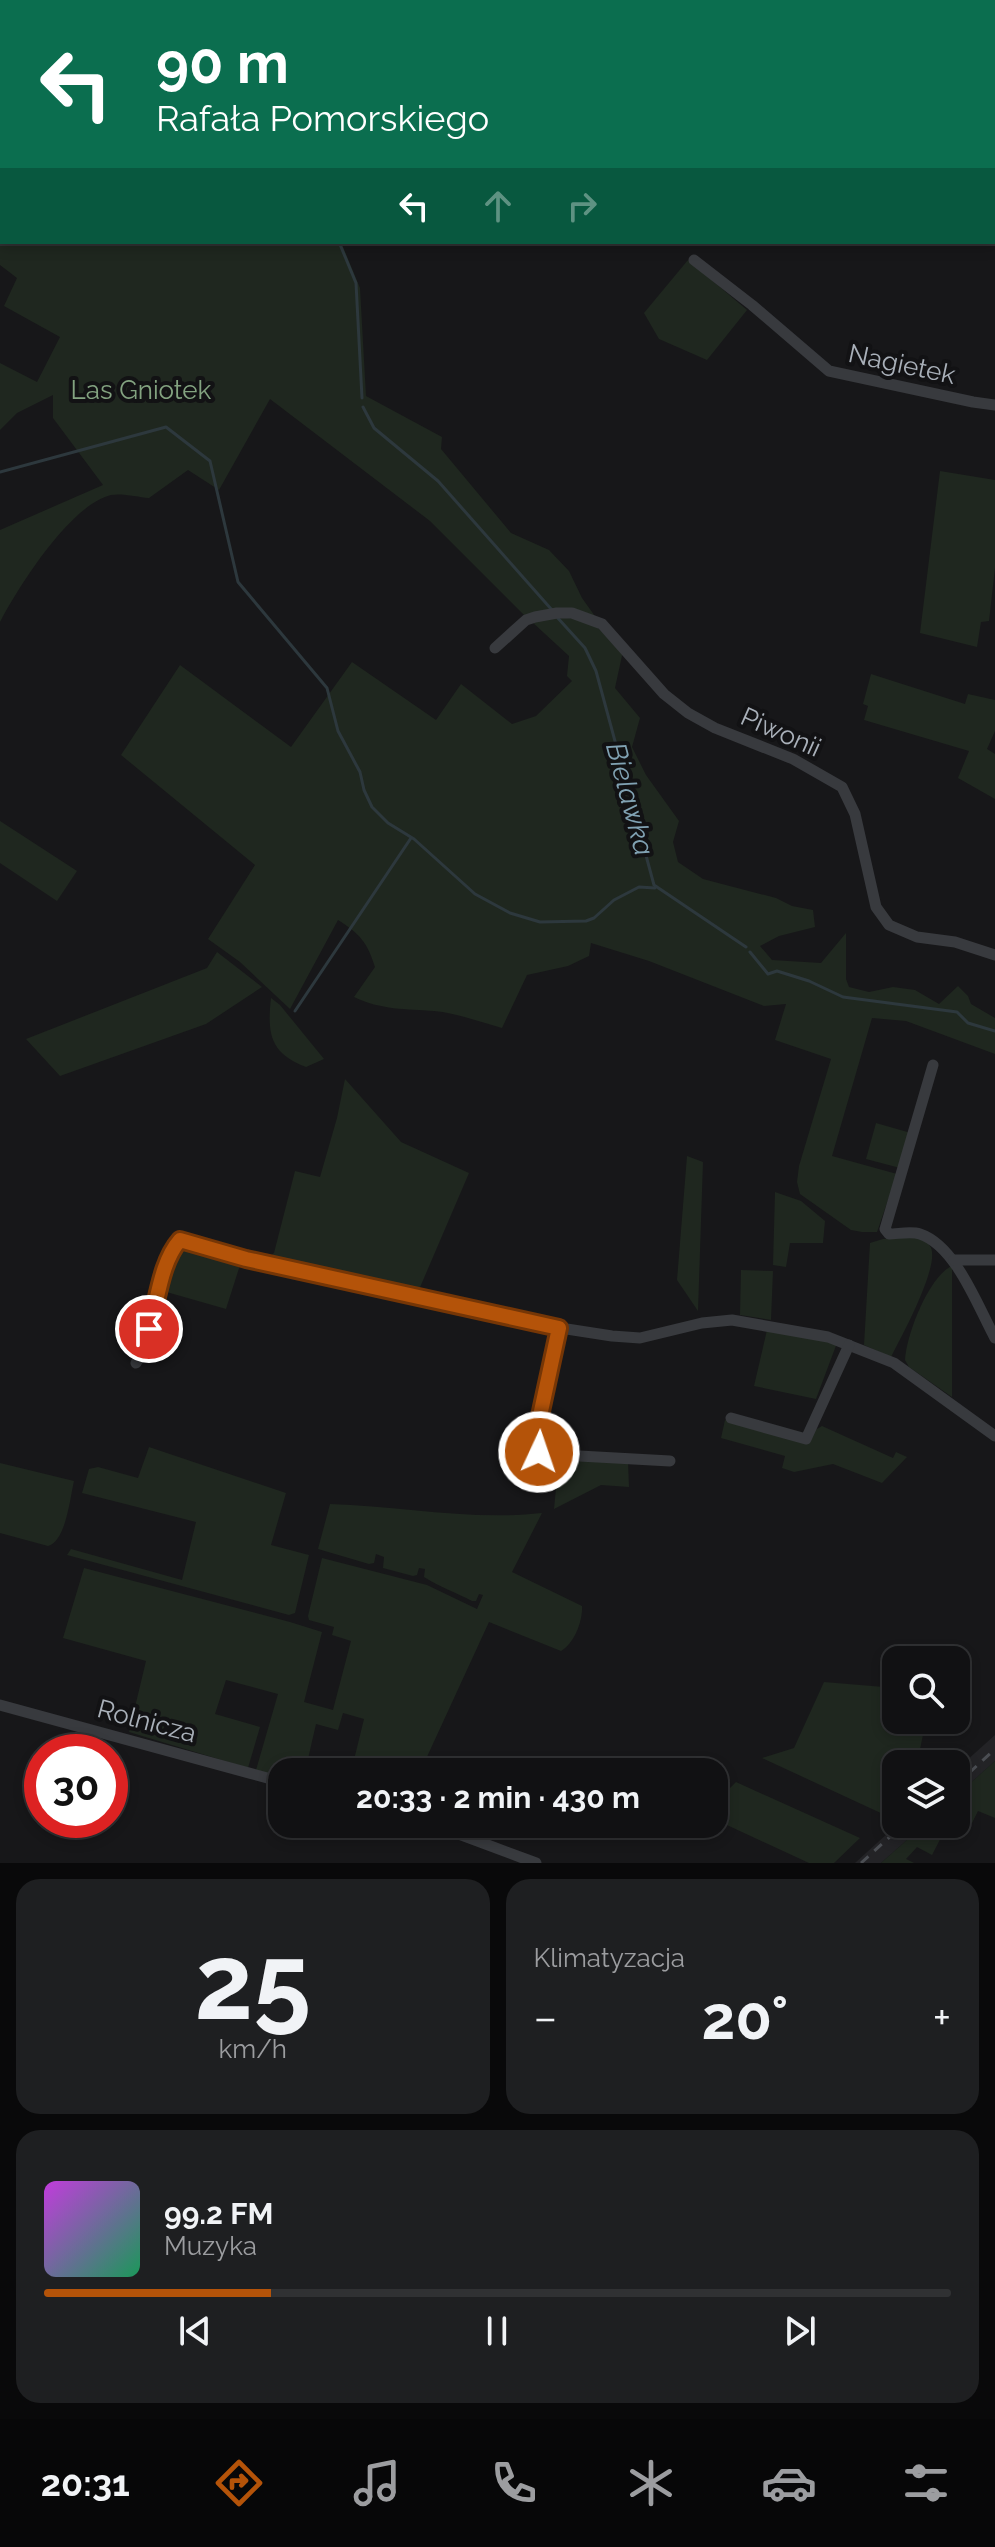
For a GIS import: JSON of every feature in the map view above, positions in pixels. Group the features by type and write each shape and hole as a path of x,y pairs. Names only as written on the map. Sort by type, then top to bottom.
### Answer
{"street":[{"name":"Nagietek","path":"694,260 829,371 995,405"},
{"name":"Piwonii","path":"495,648 526,620 535,617 572,613 602,624 664,694 688,713 715,728 803,764 842,787 855,814 876,907 889,925 917,937 955,942 995,955"},
{"path":"933,1065 885,1229 889,1234 918,1233 932,1240 954,1260 995,1338"},
{"path":"136,1363 157,1305 163,1274 180,1240 246,1259 559,1328 612,1336 640,1338 702,1323 732,1320 800,1330 894,1363 995,1436"},
{"path":"954,1260 995,1260"},
{"path":"559,1328 535,1439 539,1452 670,1461"},
{"path":"731,1418 806,1439 849,1345"},
{"name":"Rolnicza","path":"0,1705 268,1778"},
{"path":"469,1838 536,1863"}],"shaded area":[{"path":"995,1735 995,1761 970,1783 970,1757"},
{"path":"883,1838 909,1838 881,1863 855,1863"}],"green space":[{"name":"Las Gniotek","path":"0,244 342,244 360,288 366,396 442,437 441,449 511,533 549,550 569,571 597,619 526,617 430,521 270,399 219,490 188,470 149,498 111,495 95,502 79,514 47,549 0,622 0,530 103,485 53,418 53,395 17,413 0,430 0,363 37,382 60,337 4,306 17,278 0,265"},
{"path":"688,260 747,310 707,360 659,339 644,313"},
{"path":"940,471 995,480 995,568 989,621 981,622 977,647 920,633"},
{"path":"543,617 588,619 623,651 615,688 640,718 632,747 646,775 679,821 673,842 678,862 703,879 813,910 815,927 779,936 760,946 772,960 821,963 846,933 846,979 849,987 869,992 893,987 915,990 939,1004 958,986 971,1004 995,1018 995,1054 906,1021 872,1018 832,1156 897,1174 877,1232 851,1230 800,1194 797,1182 799,1166 831,1059 775,1040 786,1004 764,1006 649,961 591,943 589,956 568,966 527,975 502,1028 443,1012 384,1007 354,997 375,967 362,939 338,920 290,1009 240,962 208,939 255,865 121,755 180,665 291,747 352,662 436,720 461,684 512,724 536,716 572,681 567,676 569,656 531,621"},
{"path":"871,674 965,704 968,694 995,700 995,731 987,749 995,754 995,799 958,778 969,751 864,720 868,706 863,704"},
{"path":"0,821 77,871 57,901 0,863"},
{"path":"217,952 262,987 206,1024 60,1076 26,1039 207,968"},
{"path":"271,998 324,1059 306,1067 278,1049 271,1032"},
{"path":"345,1079 401,1142 469,1173 418,1292 267,1259 274,1253 295,1171 320,1177"},
{"path":"876,1123 911,1133 900,1168 866,1159"},
{"path":"687,1156 703,1162 698,1311 677,1280"},
{"path":"775,1192 801,1201 825,1221 823,1243 790,1243 786,1267 773,1265"},
{"path":"913,1237 930,1246 930,1268 919,1300 891,1357 864,1345 870,1243"},
{"path":"185,1244 241,1262 226,1309 163,1291 165,1278 179,1246"},
{"path":"952,1266 952,1397 909,1367 905,1360 920,1307 935,1281"},
{"path":"741,1270 773,1271 771,1320 740,1315"},
{"path":"767,1330 837,1343 816,1399 754,1386"},
{"path":"725,1420 807,1443 815,1430 822,1426 893,1458 896,1452 907,1457 882,1483 833,1464 794,1472 782,1468 785,1456 721,1438"},
{"path":"149,1447 286,1493 271,1545 309,1555 295,1613 289,1615 67,1555 71,1549 182,1580 196,1522 82,1493 89,1469 98,1467 138,1478"},
{"path":"559,1458 628,1461 629,1487 601,1485 554,1509"},
{"path":"0,1463 74,1481 63,1528 48,1546 0,1533"},
{"path":"330,1504 463,1514 542,1513 512,1572 582,1606 579,1625 574,1638 561,1651 489,1622 426,1758 354,1758 364,1719 343,1713 338,1730 316,1724 308,1758 268,1758 268,1774 256,1770 278,1694 226,1680 215,1714 260,1727 248,1768 129,1732 146,1661 63,1638 84,1568 290,1622 322,1632 304,1702 333,1710 351,1641 332,1635 334,1627 309,1620 322,1558 427,1585 477,1609 483,1595 479,1594 476,1601 472,1601 424,1577 425,1569 419,1568 417,1575 413,1576 383,1568 384,1557 376,1554 374,1563 369,1564 318,1549"},
{"path":"824,1682 882,1687 882,1734 923,1734 920,1750 882,1750 882,1814 762,1758 794,1748"},
{"path":"995,1761 995,1818 978,1811 970,1822 970,1783"},
{"path":"736,1782 860,1838 834,1863 809,1863 728,1825 728,1790"},
{"path":"909,1838 941,1838 932,1855 917,1847 906,1859 914,1863 881,1863"}],"waterway":[{"name":"Bielawka","path":"340,244 356,283 362,398"},
{"name":"Bielawka","path":"363,407 374,428 438,481 552,610"},
{"path":"0,472 166,427 210,461 238,582 327,688 338,731 360,772 364,790 372,807 388,823 414,839 475,894 510,913 540,922 586,921 614,900 639,887 655,888"},
{"name":"Bielawka","path":"556,616 585,648 596,671 654,885 746,947"},
{"path":"295,1011 411,838"},
{"name":"Bielawka","path":"750,952 768,974 777,971 809,981 843,997 957,1012 968,1023 995,1031"}],"railway":[{"path":"970,1772 995,1749"},
{"path":"861,1863 889,1838"}],"route":[{"path":"149,1329 163,1274 180,1240 246,1259 559,1328 535,1439 539,1452"}]}
